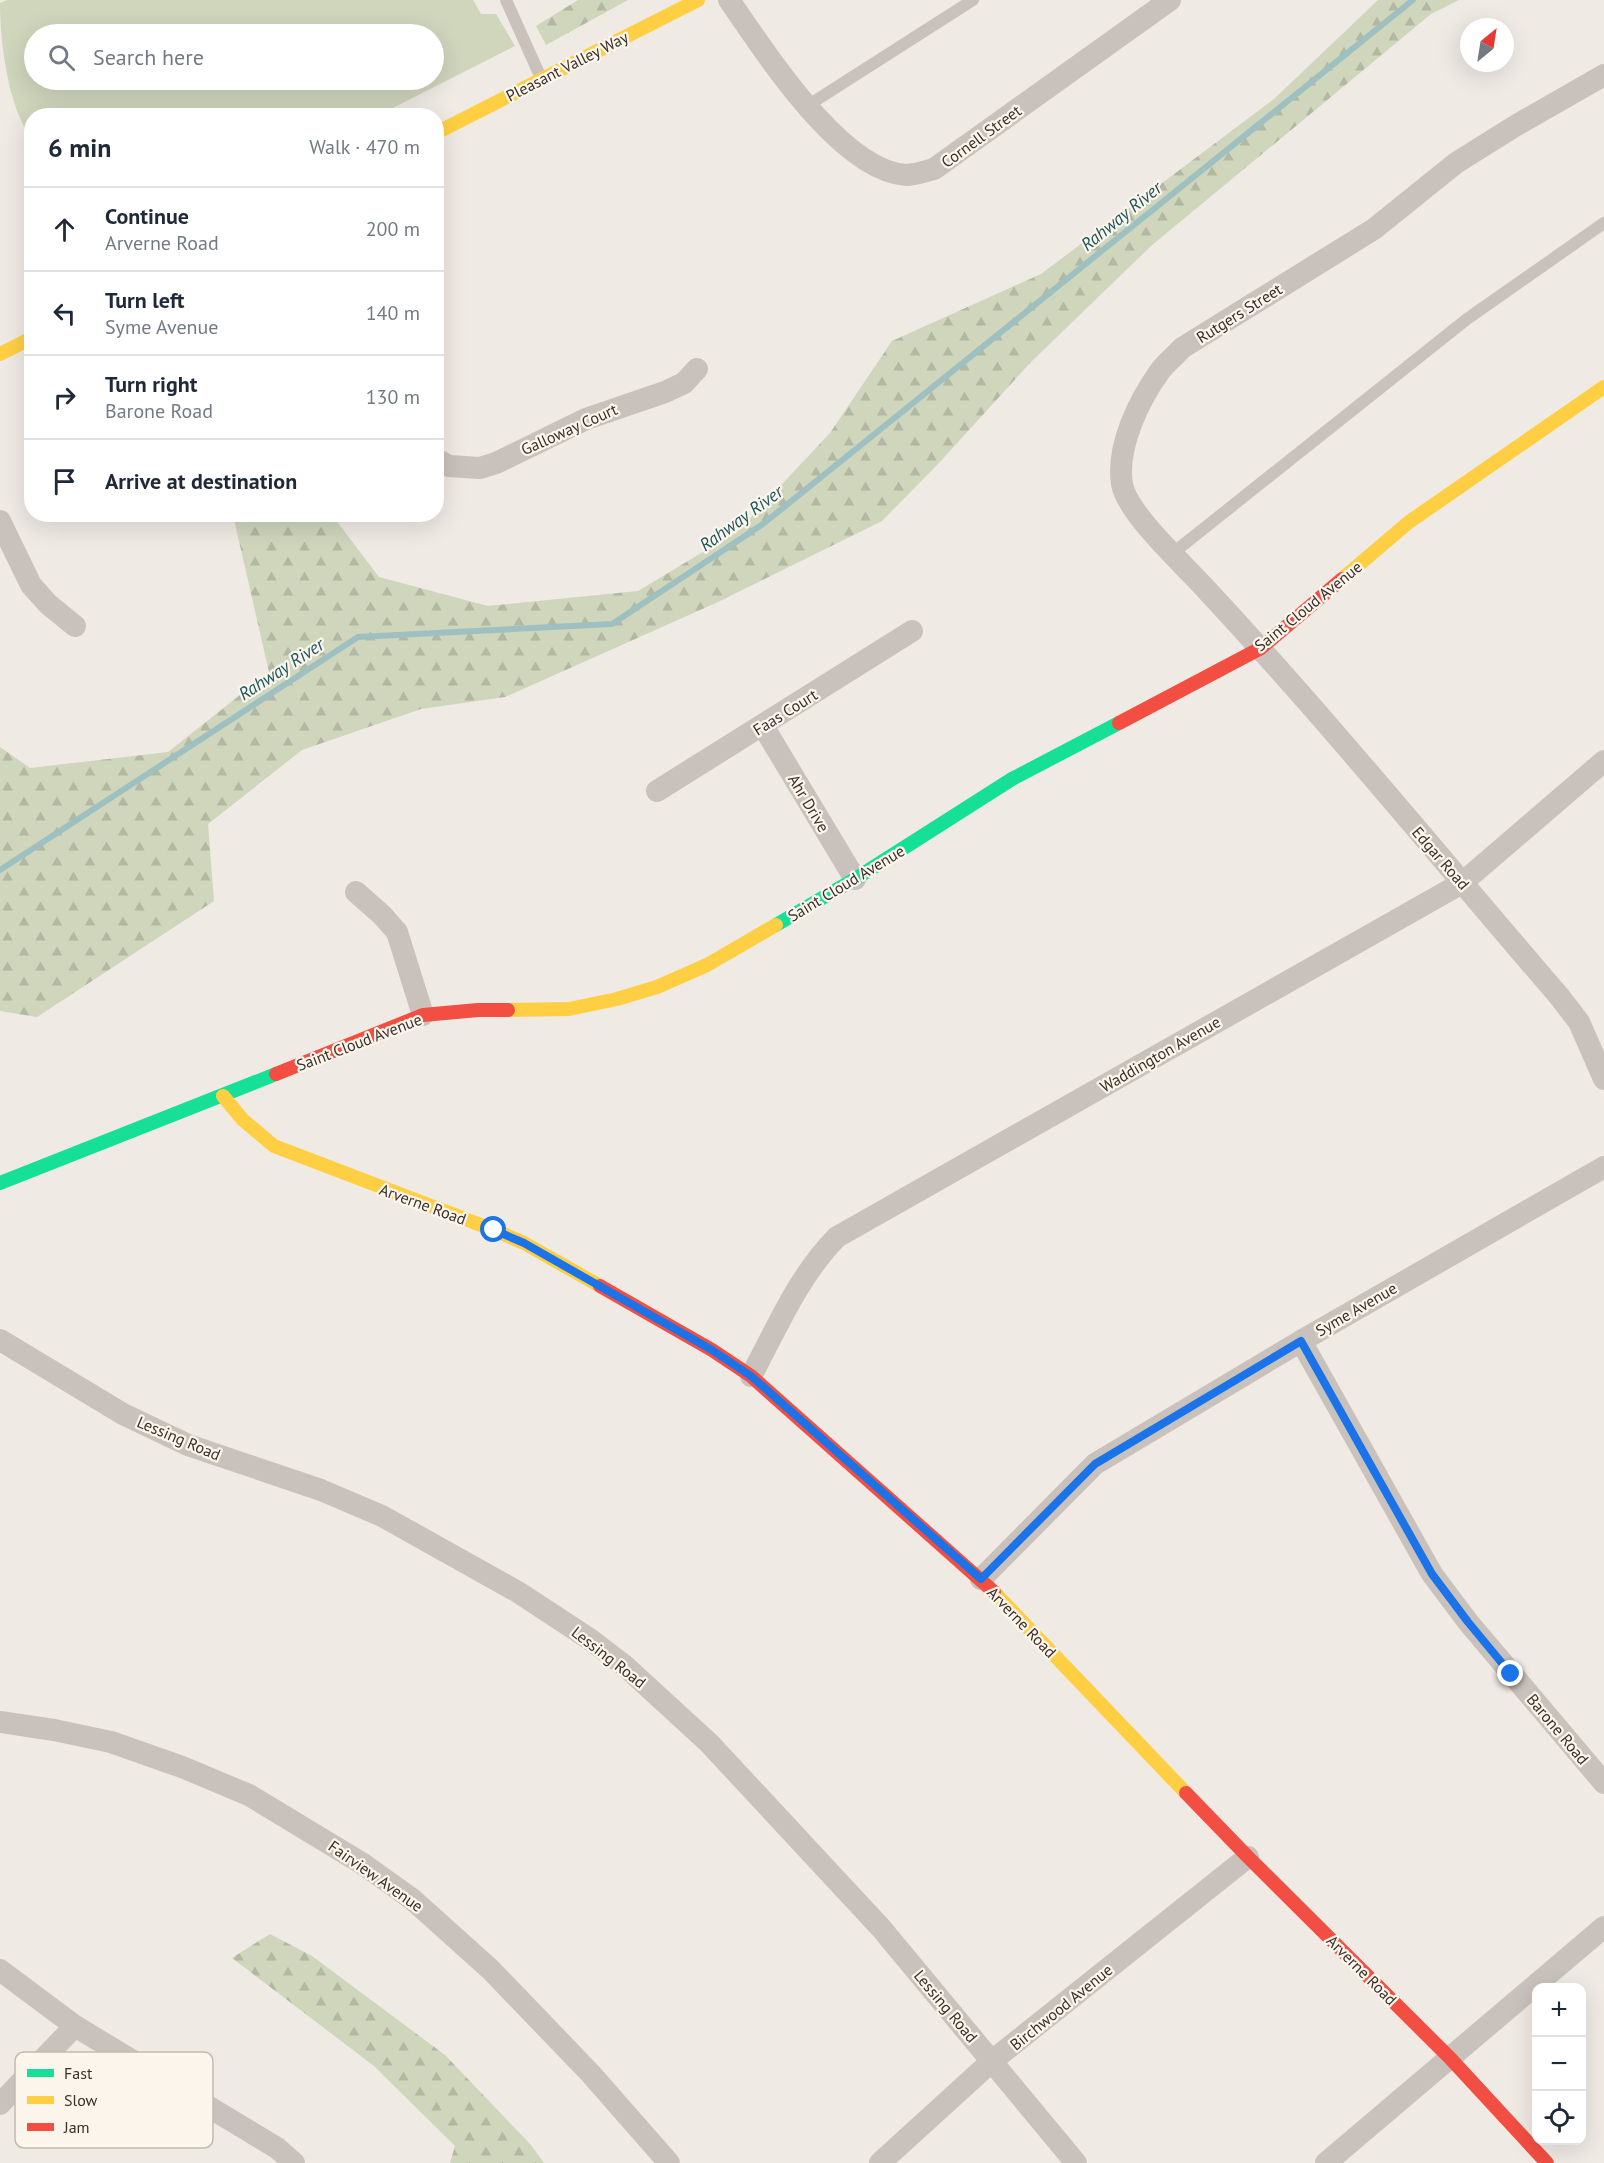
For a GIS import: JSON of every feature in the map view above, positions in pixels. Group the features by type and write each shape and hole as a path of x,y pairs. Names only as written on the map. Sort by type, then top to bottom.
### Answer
{"street":[{"name":"Pleasant Valley Way","path":"444,129 698,0"},
{"name":"Cornell Street","path":"729,0 791,89 827,128 866,160 889,171 908,175 934,169 1170,0"},
{"name":"Rutgers Street","path":"1261,648 1128,502 1122,484 1125,440 1137,412 1161,370 1182,348 1374,229 1456,163 1604,75"},
{"path":"0,354 24,342"},
{"name":"Galloway Court","path":"444,463 449,466 480,468 496,463 586,419 665,392 684,383 697,369"},
{"name":"Saint Cloud Avenue","path":"0,1183 224,1096 423,1015 478,1010 570,1009 617,999 657,987 707,965 855,879 1012,779 1261,648 1408,522 1604,387"},
{"path":"0,521 31,585 48,604 75,626"},
{"name":"Faas Court","path":"657,791 912,631"},
{"name":"Edgar Road","path":"1261,648 1559,996 1579,1022 1604,1079"},
{"name":"Ahr Drive","path":"763,726 855,879"},
{"name":"Waddington Avenue","path":"751,1376 804,1278 821,1253 837,1237 1462,883 1604,761"},
{"path":"356,892 397,932 423,1015"},
{"name":"Arverne Road","path":"224,1096 243,1120 274,1146 524,1243 712,1350 751,1376 981,1579 1248,1857 1450,2058 1547,2163"},
{"name":"Syme Avenue","path":"981,1579 1095,1464 1301,1341 1604,1167"},
{"name":"Lessing Road","path":"0,1340 123,1414 188,1445 321,1490 382,1516 518,1592 591,1640 625,1666 709,1743 881,1928 1076,2163"},
{"name":"Barone Road","path":"1301,1341 1432,1574 1468,1622 1604,1783"},
{"name":"Fairview Avenue","path":"0,1722 111,1742 182,1767 249,1795 363,1864 412,1899 491,1970 591,2074 669,2163"},
{"name":"Birchwood Avenue","path":"880,2163 992,2061 1248,1857"},
{"path":"1326,2163 1604,1927"},
{"path":"0,1970 75,2026 118,2052"},
{"path":"50,2052 75,2026"},
{"path":"0,2103 15,2088"},
{"path":"213,2109 277,2148 294,2163"}],"lane":[{"path":"506,0 541,80"},
{"path":"807,106 973,0"},
{"path":"1173,553 1467,319 1604,223"}],"green space":[{"path":"7,0 473,0 481,14 496,14 515,46 444,82 444,24 24,24 24,90 428,90 393,108 24,108 24,127 11,92 2,36 0,3"},
{"path":"578,0 628,0 546,45 536,26"},
{"path":"1378,0 1459,0 1431,14 1151,246 1030,363 938,464 882,521 718,602 505,697 421,709 302,750 208,824 214,901 37,1017 0,1011 0,747 30,768 168,752 269,672 235,522 337,522 379,577 488,606 638,591 738,531 830,433 892,341 1041,274 1274,99"},
{"path":"270,1934 312,1956 445,2055 531,2145 544,2163 450,2163 455,2146 374,2066 232,1958"}],"waterway":[{"name":"Rahway River","path":"0,870 358,637 612,624 763,524 1413,0"}],"traffic: fast":[{"path":"776,925 855,879 1012,779 1119,723"},
{"path":"0,1183 276,1074"}],"traffic: slow":[{"path":"444,129 698,0"},
{"path":"0,354 24,342"},
{"path":"1342,579 1409,522 1604,387"},
{"path":"508,1010 569,1009 617,999 657,987 707,965 776,925"},
{"path":"223,1096 243,1120 274,1146 494,1230 524,1243 600,1286"},
{"path":"994,1592 1186,1793"}],"traffic: jam":[{"path":"1119,723 1261,648 1342,579"},
{"path":"276,1074 423,1015 508,1010"},
{"path":"600,1286 712,1350 751,1376 994,1592"},
{"path":"1186,1793 1450,2058 1547,2163"}],"route":[{"path":"494,1230 524,1243 712,1350 751,1376 981,1579 1095,1464 1301,1341 1432,1574 1511,1674"}]}
